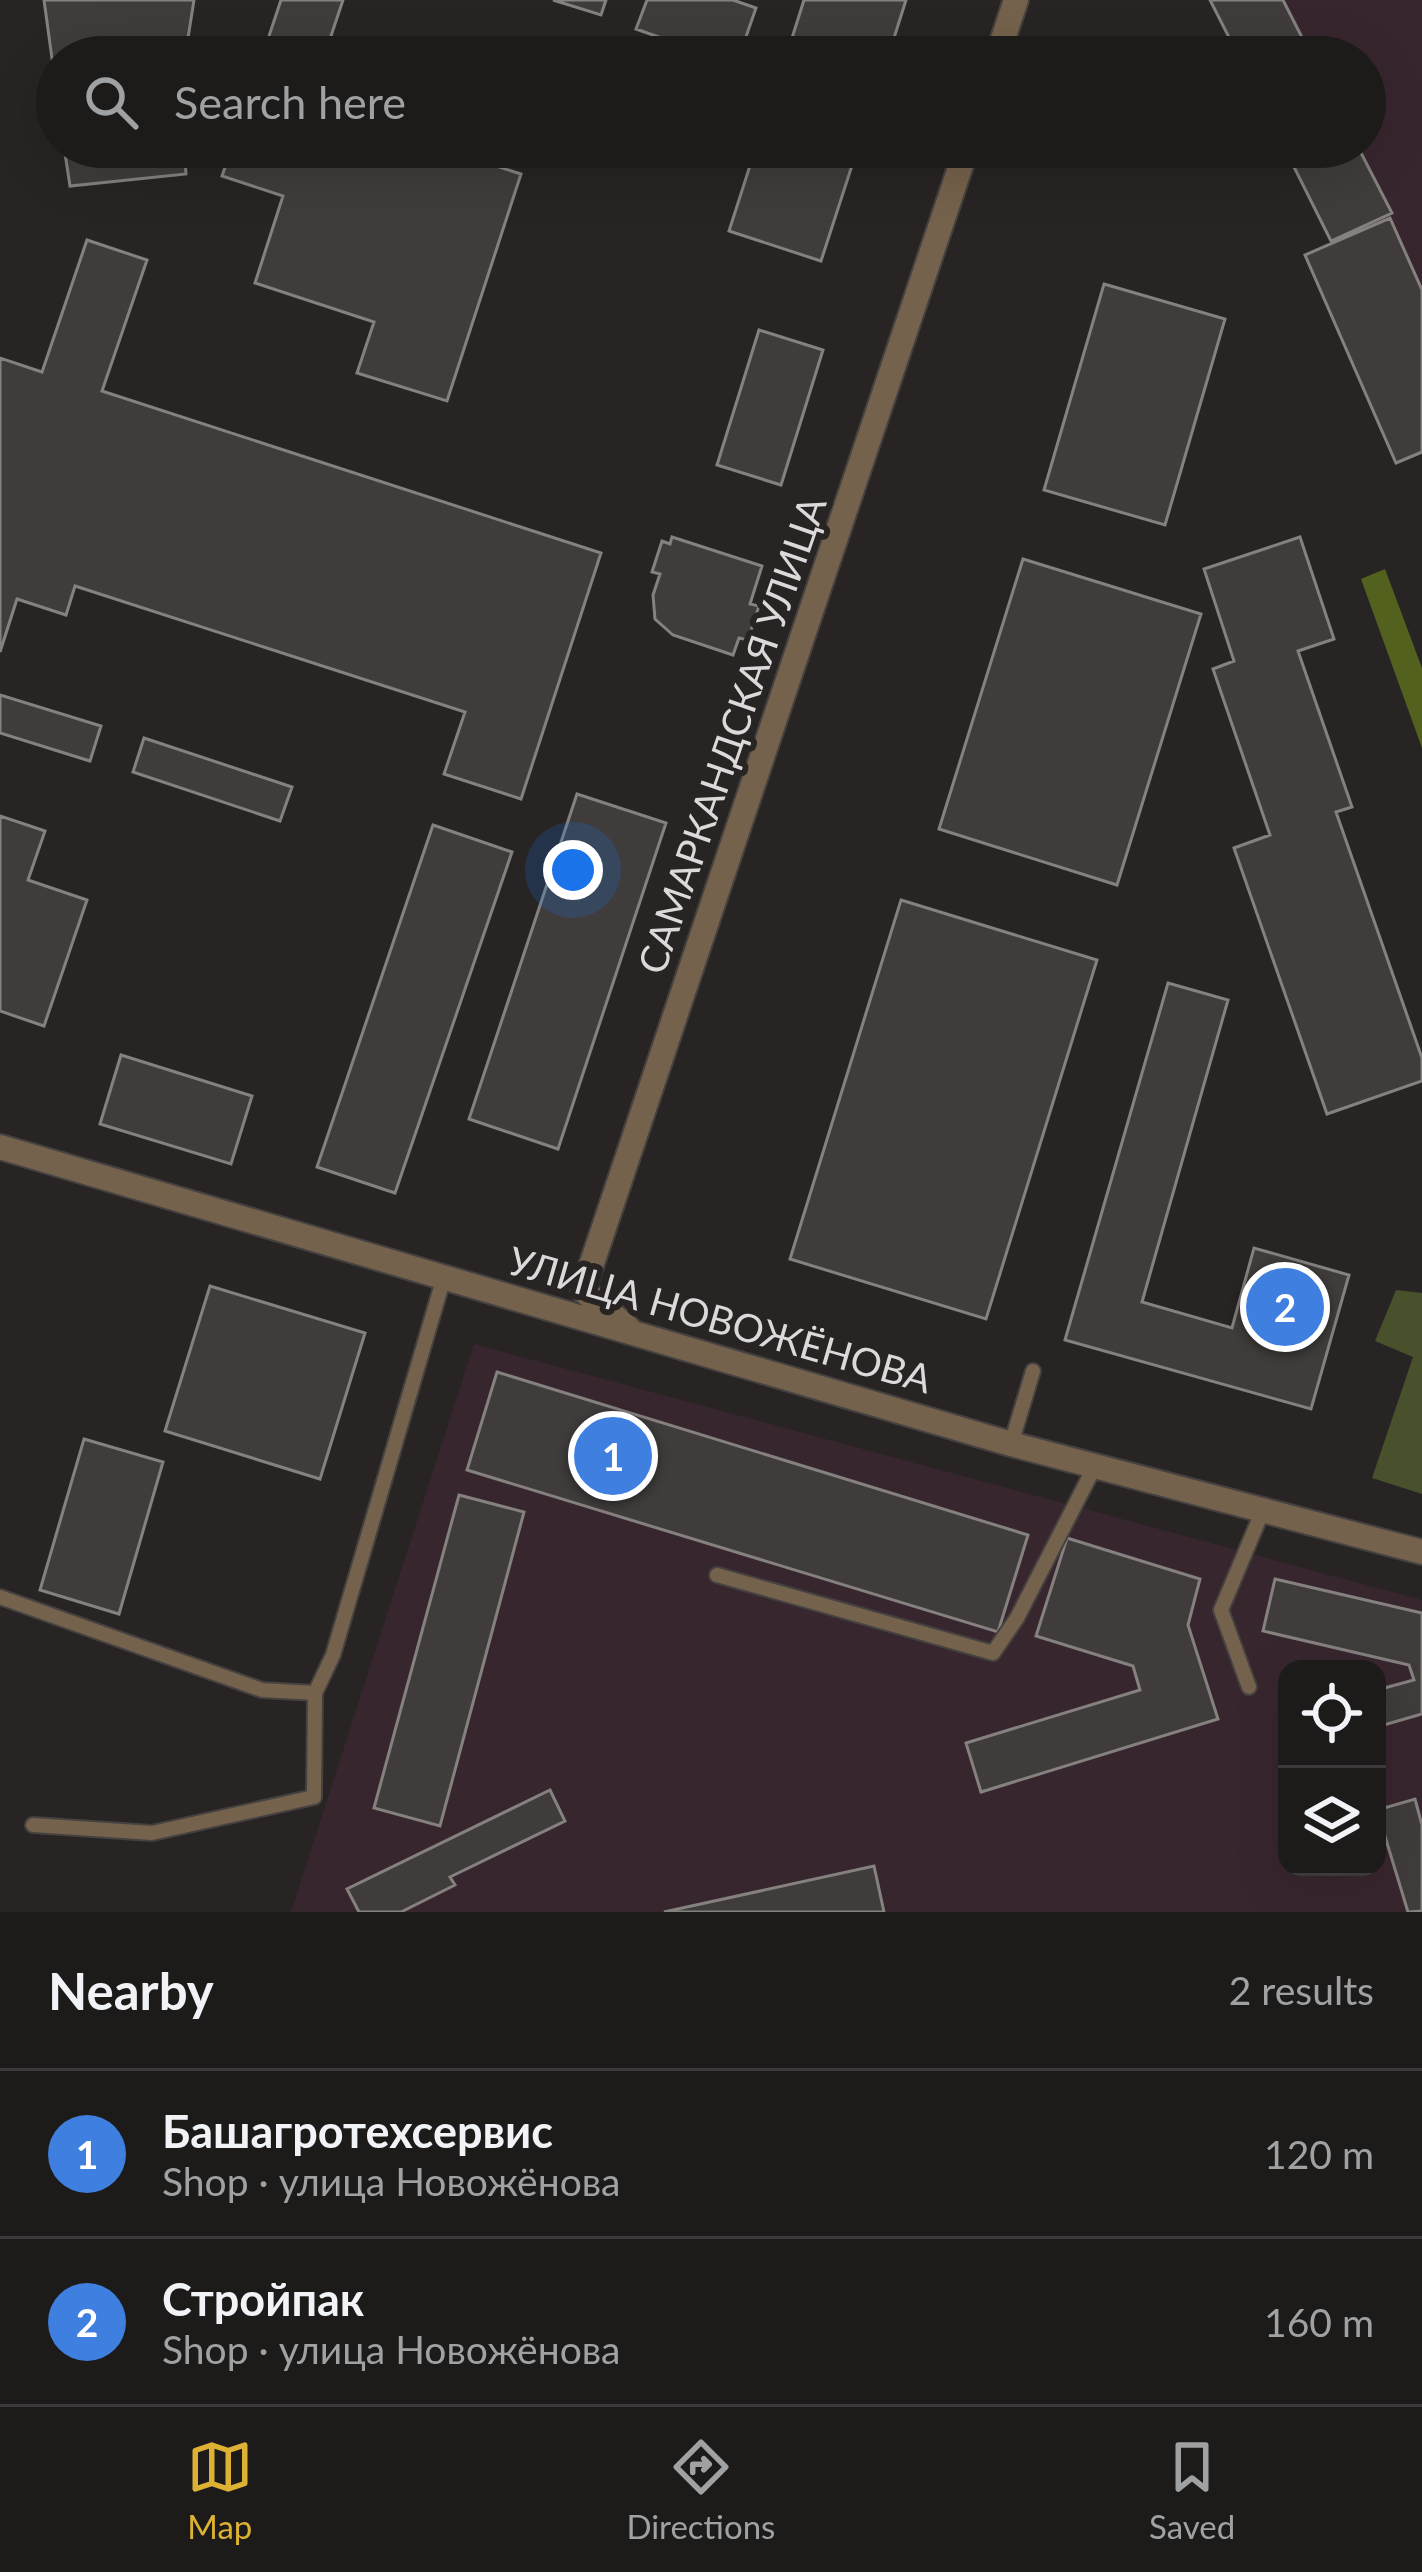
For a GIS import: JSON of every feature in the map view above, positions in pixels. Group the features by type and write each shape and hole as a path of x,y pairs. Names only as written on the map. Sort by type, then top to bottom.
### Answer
{"street":[{"path":"1004,36 1016,0"},
{"name":"САМАРКАНДСКАЯ УЛИЦА","path":"628,1328 584,1290 960,168"},
{"name":"УЛИЦА НОВОЖЁНОВА","path":"0,1147 1010,1444 1422,1552"}],"lane":[{"path":"33,1825 152,1833 314,1797 315,1693 333,1654 444,1277"},
{"path":"1010,1444 1033,1371"},
{"path":"717,1575 992,1653 1017,1618 1095,1466"},
{"path":"1249,1687 1221,1610 1263,1510"},
{"path":"0,1597 262,1690 315,1693"}],"shaded area":[{"path":"1276,0 1422,0 1422,372 1342,168 1386,168 1386,36 1290,36"},
{"path":"474,1344 1422,1600 1422,1912 291,1912"}],"green space":[{"path":"1385,569 1422,668 1422,748 1361,579"},
{"path":"1396,1290 1422,1293 1422,1494 1372,1478 1413,1357 1375,1341"}],"building":[{"path":"44,0 194,0 188,36 49,36"},
{"path":"281,0 343,0 331,36 269,36"},
{"path":"553,0 606,0 601,15"},
{"path":"647,0 733,0 756,8 746,36 656,36 636,29"},
{"path":"804,0 906,0 895,36 793,36"},
{"path":"1210,0 1283,0 1301,36 1228,36"},
{"path":"67,168 186,168 186,174 70,186"},
{"path":"225,168 502,168 521,174 447,401 357,373 374,322 255,283 283,196 222,176"},
{"path":"749,168 851,168 821,261 729,231"},
{"path":"1294,168 1369,168 1392,213 1331,241"},
{"path":"1390,218 1422,290 1422,452 1396,463 1305,255"},
{"path":"87,240 147,260 102,391 601,553 521,799 444,774 465,712 75,586 66,615 17,599 0,652 0,358 42,372"},
{"path":"1104,284 1225,319 1165,525 1044,490"},
{"path":"759,330 823,350 781,485 717,465"},
{"path":"672,537 762,566 750,604 759,606 748,640 739,638 733,655 673,635 655,619 653,595 660,574 652,572 662,541 670,544"},
{"path":"1300,537 1334,639 1298,651 1352,807 1336,812 1422,1058 1422,1081 1327,1114 1234,848 1270,835 1213,669 1234,661 1204,569"},
{"path":"1023,559 1201,614 1117,885 939,829"},
{"path":"0,695 101,726 90,761 0,733"},
{"path":"144,738 292,787 280,821 133,772"},
{"path":"577,794 666,823 558,1149 469,1119"},
{"path":"0,816 45,831 28,880 87,900 44,1026 0,1011"},
{"path":"433,825 512,852 395,1193 317,1167"},
{"path":"901,900 1097,960 986,1319 790,1259"},
{"path":"1168,983 1228,1000 1142,1302 1232,1328 1254,1248 1349,1275 1311,1409 1065,1340"},
{"path":"121,1055 252,1096 231,1164 100,1124"},
{"path":"210,1286 365,1333 320,1479 165,1431"},
{"path":"497,1372 1028,1535 998,1632 467,1470"},
{"path":"84,1439 163,1462 119,1614 40,1590"},
{"path":"459,1495 524,1512 440,1826 374,1808"},
{"path":"1067,1538 1200,1579 1188,1625 1218,1719 981,1792 966,1743 1140,1690 1133,1666 1036,1636"},
{"path":"1275,1579 1422,1613 1422,1714 1386,1724 1386,1688 1414,1680 1409,1665 1263,1631"},
{"path":"550,1790 565,1821 450,1877 455,1885 401,1912 359,1912 347,1889"},
{"path":"1415,1799 1422,1825 1422,1911 1408,1912 1386,1840 1386,1807"},
{"path":"874,1866 884,1912 664,1912"}],"place":[{"name":"Стройпак","path":"1285,1307"},
{"name":"Башагротехсервис","path":"613,1456"}]}
